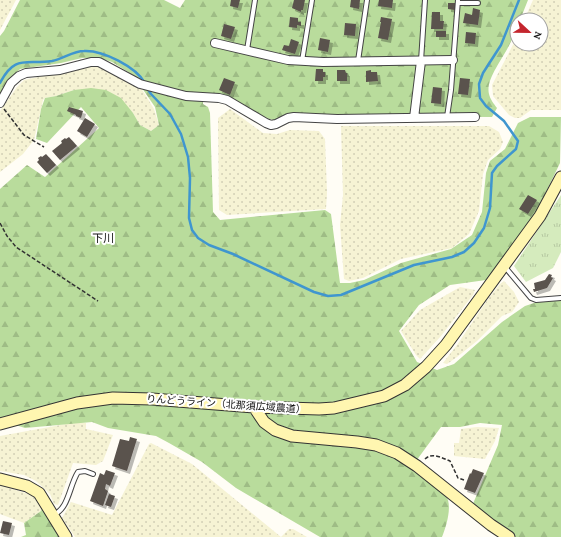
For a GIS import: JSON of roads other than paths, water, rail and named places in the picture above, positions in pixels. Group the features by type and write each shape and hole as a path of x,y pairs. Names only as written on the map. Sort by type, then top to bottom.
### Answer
{"street":[{"path":"215,42 288,60 453,60"},
{"path":"414,118 421,61"},
{"path":"2,106 12,83 19,76 26,73 60,70 91,62 99,62 140,84 186,96 219,98 227,100 271,125 294,117 337,119 475,117"},
{"name":"りんどうライン（北那須広域農道）","path":"0,424 77,402 113,398 152,398 254,407 319,409 334,408 370,401 384,396 410,380 426,367 446,345 540,216 561,180"},
{"path":"254,407 264,422 274,430 292,436 376,445 397,453 419,467 509,537"},
{"path":"0,479 27,486 39,493 66,537"}],"lane":[{"path":"247,50 255,0"},
{"path":"302,61 312,0"},
{"path":"358,61 367,0"},
{"path":"421,61 426,0"},
{"path":"447,118 451,90 458,1 478,3"},
{"path":"505,266 531,298 536,300 561,298"},
{"path":"53,515 59,513 64,507 78,472 85,471 93,474"}],"waterway":[{"path":"147,88 170,114 181,134 188,157 190,178 189,218 192,230 198,238 209,245 233,254 314,292 328,296 341,295 414,265 452,257 464,252 474,243 484,228 490,208 492,173 497,166 516,149 518,141 504,121 486,106 480,98 479,84 483,73 501,45 519,0"},
{"path":"0,83 5,74 16,64 52,61 76,52 84,51 92,51 109,56 134,71 145,83"}],"district":[{"name":"下川","path":"103,238"}]}
